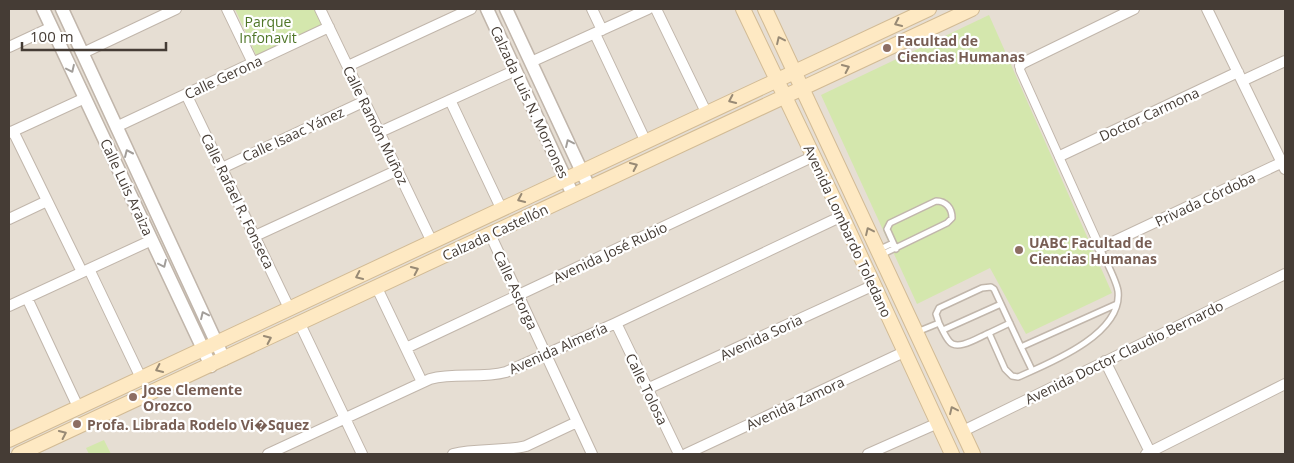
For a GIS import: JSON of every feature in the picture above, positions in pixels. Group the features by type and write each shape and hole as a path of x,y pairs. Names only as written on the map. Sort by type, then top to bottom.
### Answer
{"main road":[{"name":"Avenida Lombardo Toledano","path":"742,9 814,156 952,454"},
{"name":"Avenida Lombardo Toledano","path":"765,9 973,454"},
{"name":"Calzada Castellón","path":"9,440 645,140 928,9"},
{"name":"Calzada Castellón","path":"19,454 224,360 573,194 972,9"},
{"path":"842,216 852,227 867,255 874,257 879,253"},
{"path":"874,285 881,285 888,290 906,321 916,332"},
{"path":"923,391 931,401 947,430 953,433 963,431"}],"street":[{"name":"Calle Luis Araiza","path":"43,9 211,366"},
{"name":"Calle Luis Araiza","path":"62,9 224,360"},
{"path":"83,53 176,9"},
{"path":"227,9 253,63"},
{"name":"Calle Ramón Muñoz","path":"320,9 432,242"},
{"path":"348,66 471,9"},
{"name":"Calzada Luis N. Morrones","path":"487,9 573,194"},
{"name":"Calzada Luis N. Morrones","path":"506,9 589,187"},
{"path":"592,9 599,32 645,140"},
{"path":"531,62 648,9"},
{"path":"656,9 706,112"},
{"path":"1100,248 1020,70 1020,66 1134,9"},
{"path":"1207,9 1284,164"},
{"path":"9,47 52,27"},
{"name":"Calle Gerona","path":"116,127 329,27"},
{"name":"Doctor Carmona","path":"1060,156 1240,77 1285,61"},
{"path":"380,132 516,70"},
{"name":"Calle Rafael R. Fonseca","path":"186,94 289,308"},
{"path":"85,98 11,132 141,378"},
{"path":"450,100 501,208"},
{"name":"Calle Isaac Yánez","path":"222,168 365,101"},
{"name":"Avenida José Rubio","path":"406,348 814,156"},
{"name":"Privada Córdoba","path":"1100,248 1284,164"},
{"path":"255,236 398,170"},
{"path":"135,204 148,198"},
{"path":"9,218 47,201"},
{"name":"Avenida Almería","path":"268,454 422,382 449,375 499,374 546,355 842,216"},
{"name":"Calle Astorga","path":"490,234 592,454"},
{"path":"9,306 152,240"},
{"name":"Avenida Doctor Claudio Bernardo","path":"963,431 1285,274"},
{"name":"Avenida Soria","path":"648,389 874,285"},
{"path":"377,288 422,382"},
{"path":"27,298 78,407"},
{"name":"Calle Tolosa","path":"616,323 679,454"},
{"path":"300,324 362,454"},
{"name":"Avenida Zamora","path":"686,454 904,352"},
{"path":"1105,361 1149,454 1285,384"},
{"path":"453,454 526,446 576,422"},
{"path":"868,454 938,423"}],"lane":[{"path":"879,253 896,249 948,223 952,218 949,207 944,202 936,201 888,225 887,229 896,249"},
{"path":"879,253 893,243"},
{"path":"989,333 1005,369 1009,374 1018,376 1087,342 1095,336 1110,321 1116,304 1118,290 1100,248"},
{"path":"1010,323 956,345 948,341 936,314 938,308 982,288 993,288 1001,304 1010,323 1021,347 1032,370"},
{"path":"942,330 1001,304"},
{"path":"1021,347 1116,304"},
{"path":"916,332 940,324"}],"shaded area":[{"path":"9,9 1285,9 1285,454 9,454"}],"green space":[{"name":"Parque Infonavit","path":"235,9 320,9 327,23 257,57"},
{"path":"989,15 1112,293 1026,334 990,268 917,304 821,95"},
{"path":"104,440 111,454 89,454 86,448"}],"place":[{"name":"Facultad de Ciencias Humanas","path":"887,48"},
{"name":"UABC Facultad de Ciencias Humanas","path":"1019,250"},
{"name":"Jose Clemente Orozco","path":"133,397"},
{"name":"Profa. Librada Rodelo Vi�Squez","path":"77,424"}]}
